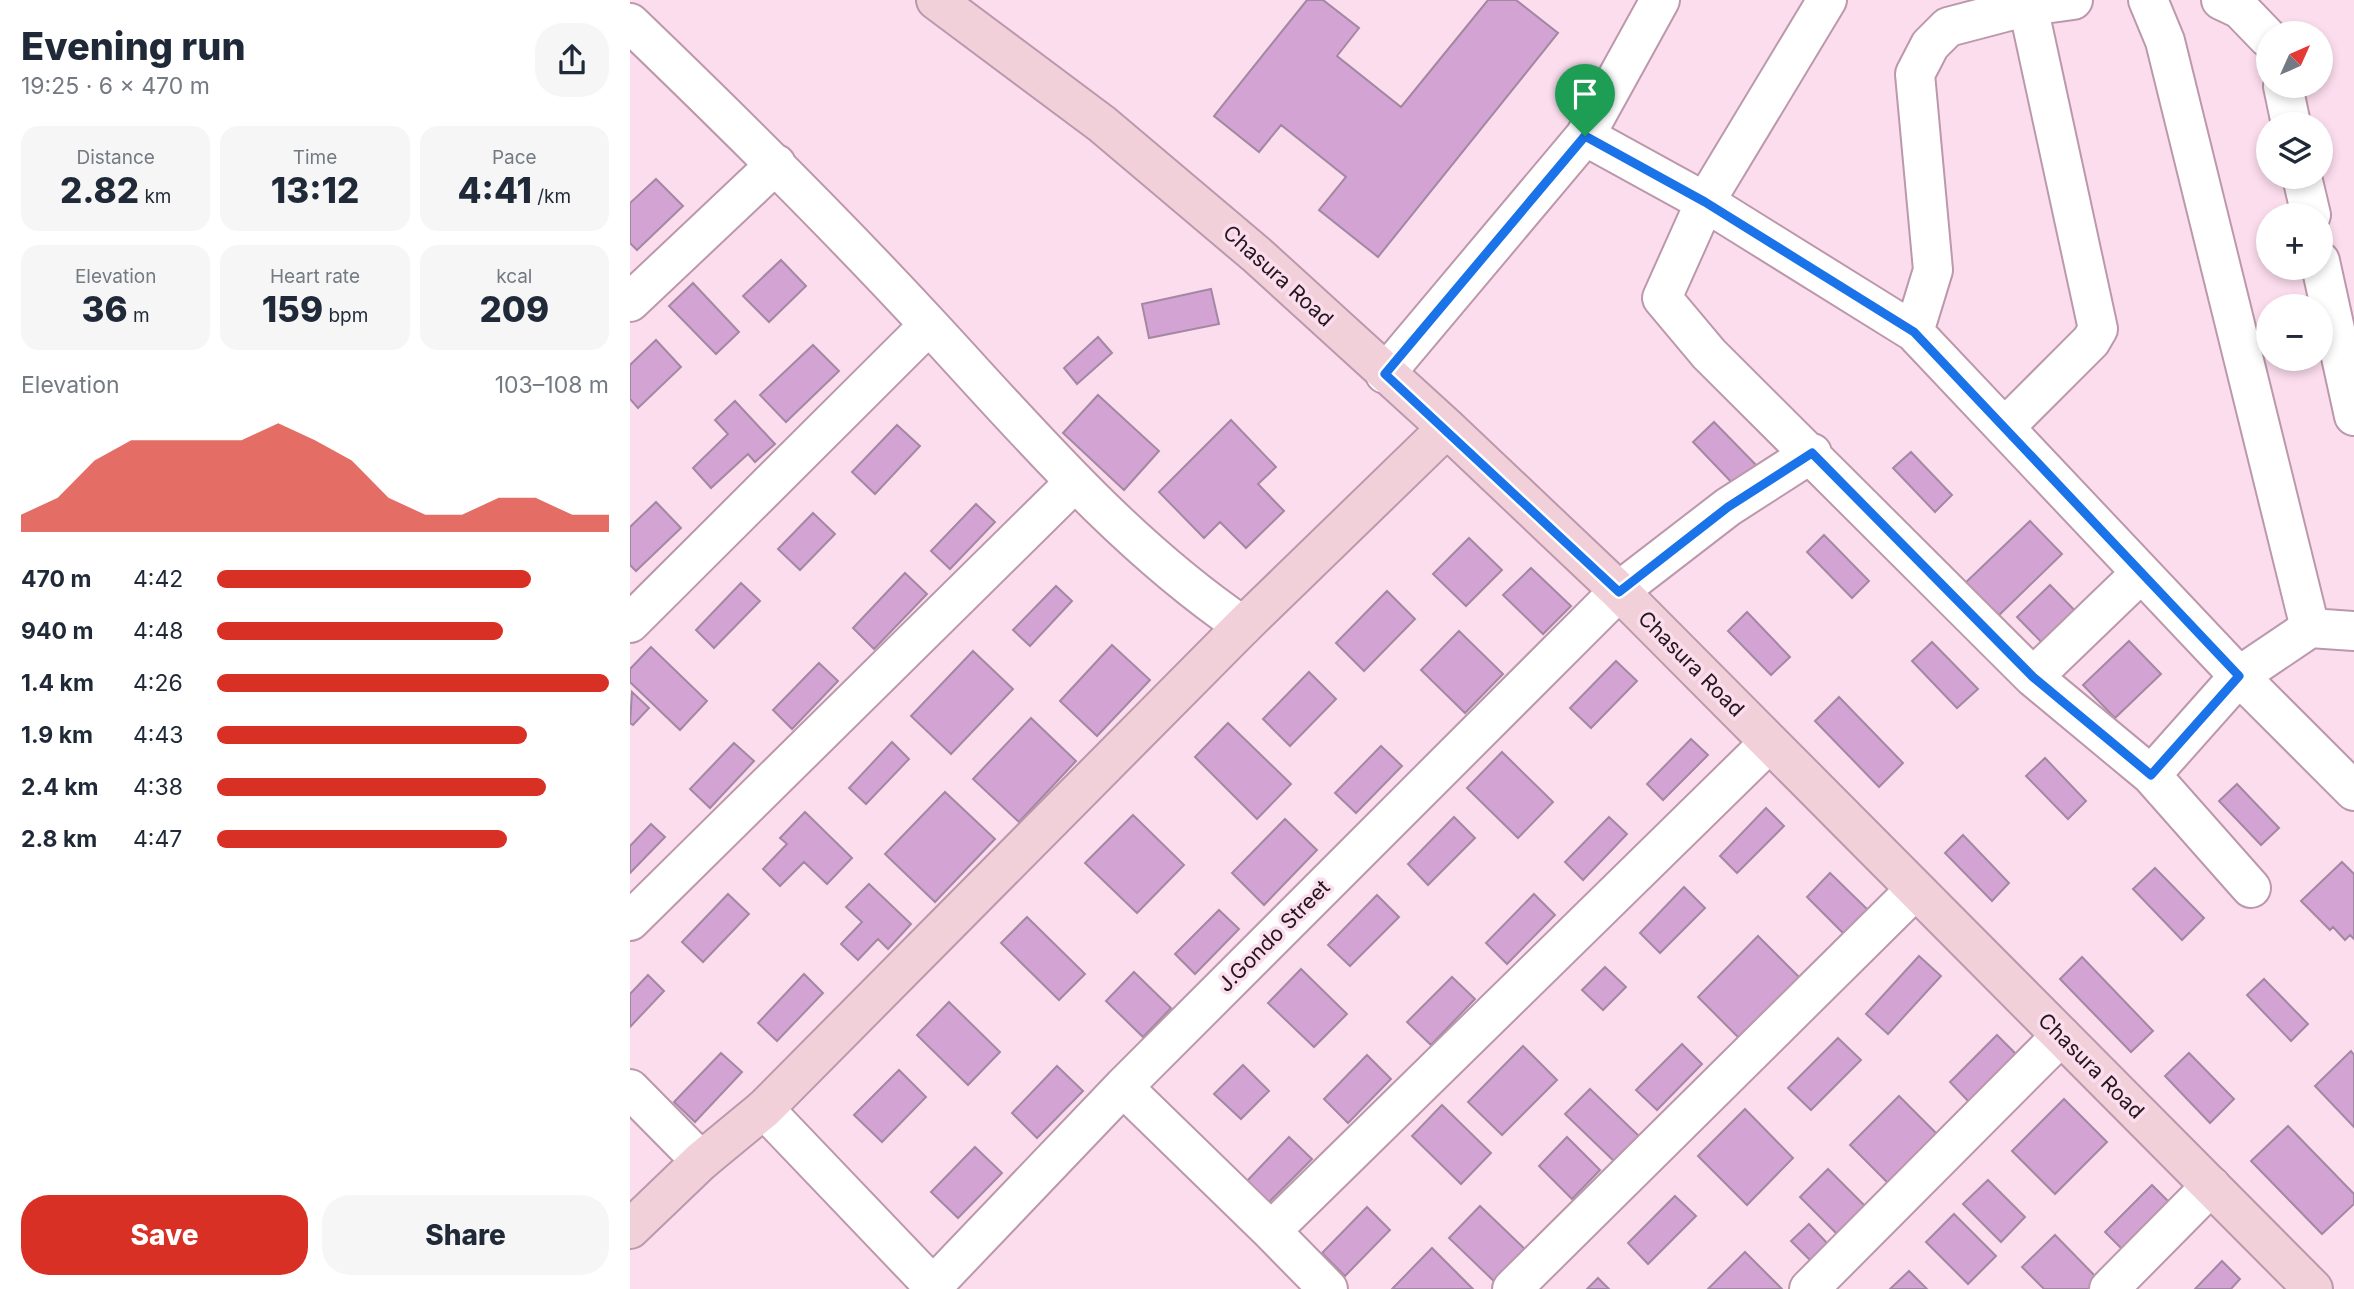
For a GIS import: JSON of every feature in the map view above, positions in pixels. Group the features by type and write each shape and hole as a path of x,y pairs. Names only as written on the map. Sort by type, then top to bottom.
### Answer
{"street":[{"path":"652,0 630,22 776,164 1074,483 1170,571 1243,626"},
{"name":"Chasura Road","path":"936,0 1102,124 1257,255 1447,428 1619,592 2313,1289"},
{"path":"1385,374 1585,136 1660,0"},
{"path":"1827,0 1705,202 1662,298 1709,354 1812,453 2033,677 2151,775 2251,888"},
{"path":"1914,332 1933,271 1915,75 1930,45 1948,27 2028,6 2073,0"},
{"path":"2148,0 2165,41 2310,628"},
{"path":"2221,0 2240,9 2256,26"},
{"path":"2005,427 2091,341 2098,328 2028,6"},
{"path":"1585,136 1705,202 1914,332 2239,676 2354,791"},
{"path":"630,302 776,164"},
{"path":"2324,280 2354,416"},
{"path":"630,623 929,325"},
{"path":"630,1229 701,1161 765,1109 1243,626 1447,428"},
{"name":"J.Gondo Street","path":"935,1287 1123,1087 1619,592 1728,507 1812,453"},
{"path":"630,921 1074,483"},
{"path":"2033,677 2141,573"},
{"path":"2151,775 2239,676 2310,628 2354,631"},
{"path":"1272,1231 1769,743"},
{"path":"1512,1289 1915,890"},
{"path":"1809,1289 2061,1036"},
{"path":"1123,1087 1328,1289"},
{"path":"630,1089 701,1161"},
{"path":"765,1109 935,1287"},
{"path":"2109,1289 2211,1186"}],"building":[{"path":"1307,0 1323,0 1359,28 1337,56 1401,107 1488,0 1516,0 1558,33 1378,257 1319,210 1346,177 1281,125 1259,152 1214,116"},
{"path":"656,179 683,206 637,250 630,243 630,203"},
{"path":"781,260 806,286 769,322 743,296"},
{"path":"693,283 739,332 716,354 669,306"},
{"path":"1211,289 1219,324 1149,338 1142,304"},
{"path":"1098,337 1112,353 1077,384 1064,368"},
{"path":"656,340 681,367 638,408 630,399 630,365"},
{"path":"813,345 839,371 786,422 760,395"},
{"path":"1098,395 1159,451 1124,490 1063,433"},
{"path":"735,401 775,444 755,462 748,454 711,488 693,468 728,434 715,420"},
{"path":"1231,420 1276,467 1258,484 1284,511 1246,548 1220,522 1204,538 1159,492"},
{"path":"1714,422 1759,468 1738,489 1693,442"},
{"path":"897,425 920,446 875,494 852,472"},
{"path":"1911,452 1952,495 1935,512 1893,468"},
{"path":"656,502 681,528 636,571 630,565 630,527"},
{"path":"976,504 995,522 950,569 931,551"},
{"path":"813,513 835,534 800,570 778,549"},
{"path":"2030,521 2062,554 1995,619 1962,586"},
{"path":"1824,535 1869,581 1852,598 1807,552"},
{"path":"1469,538 1502,570 1466,606 1433,574"},
{"path":"1531,568 1571,606 1543,634 1503,595"},
{"path":"905,573 927,594 874,649 853,628"},
{"path":"741,583 760,601 714,648 696,630"},
{"path":"2050,585 2085,621 2052,653 2017,617"},
{"path":"1056,586 1072,601 1030,646 1013,630"},
{"path":"1387,591 1415,619 1364,671 1336,643"},
{"path":"1747,612 1790,657 1771,675 1728,631"},
{"path":"1459,631 1503,674 1465,713 1421,670"},
{"path":"2129,641 2161,674 2115,718 2083,685"},
{"path":"1932,642 1978,689 1957,708 1912,661"},
{"path":"1112,645 1150,680 1097,736 1060,701"},
{"path":"651,647 707,701 680,730 630,682 630,669"},
{"path":"973,651 1013,689 951,754 911,716"},
{"path":"1616,661 1637,681 1591,728 1570,708"},
{"path":"819,663 838,681 792,729 773,710"},
{"path":"1309,672 1336,699 1290,746 1263,719"},
{"path":"632,692 649,708 633,725 630,723"},
{"path":"1839,697 1903,763 1879,787 1815,721"},
{"path":"1031,718 1076,761 1019,822 973,779"},
{"path":"1228,723 1291,784 1257,819 1195,757"},
{"path":"1691,739 1708,755 1663,800 1647,784"},
{"path":"892,742 909,759 866,804 849,788"},
{"path":"734,743 754,761 710,808 690,789"},
{"path":"1381,746 1402,766 1356,813 1335,793"},
{"path":"1502,752 1553,802 1518,838 1467,788"},
{"path":"2045,758 2086,801 2068,819 2026,776"},
{"path":"2237,784 2279,828 2261,845 2219,801"},
{"path":"945,792 995,839 935,902 885,854"},
{"path":"1766,808 1784,826 1737,873 1720,856"},
{"path":"805,812 852,858 827,884 804,862 780,886 763,869 787,844 780,838"},
{"path":"1133,815 1184,865 1137,913 1085,863"},
{"path":"1454,817 1475,838 1428,885 1408,864"},
{"path":"1609,817 1627,834 1583,880 1565,862"},
{"path":"1285,819 1317,850 1264,905 1232,873"},
{"path":"651,824 665,837 630,873 630,846"},
{"path":"1963,835 2009,883 1992,901 1945,853"},
{"path":"2342,862 2354,874 2354,939 2350,935 2345,940 2333,927 2330,930 2301,901"},
{"path":"2155,868 2204,918 2182,940 2133,889"},
{"path":"1830,873 1868,910 1844,934 1807,897"},
{"path":"869,884 911,924 888,949 878,939 858,960 841,944 862,922 846,907"},
{"path":"1684,887 1705,908 1660,953 1640,933"},
{"path":"728,894 749,914 703,962 682,942"},
{"path":"1534,894 1555,915 1507,964 1486,943"},
{"path":"1377,895 1399,917 1350,966 1328,945"},
{"path":"1219,910 1239,929 1195,974 1175,954"},
{"path":"1027,917 1085,974 1059,1000 1001,943"},
{"path":"1758,936 1801,979 1741,1040 1698,997"},
{"path":"1919,956 1941,976 1888,1034 1866,1014"},
{"path":"2082,957 2153,1031 2131,1052 2060,979"},
{"path":"1605,967 1626,987 1603,1010 1582,990"},
{"path":"1301,969 1347,1014 1314,1047 1268,1003"},
{"path":"1134,972 1171,1008 1143,1037 1106,1001"},
{"path":"804,974 823,993 777,1041 758,1023"},
{"path":"648,975 664,991 630,1027 630,994"},
{"path":"1452,977 1475,999 1431,1045 1407,1022"},
{"path":"2264,979 2308,1024 2291,1041 2247,995"},
{"path":"949,1002 1000,1052 968,1085 917,1035"},
{"path":"1997,1035 2017,1055 1970,1103 1950,1082"},
{"path":"1838,1038 1861,1060 1811,1110 1788,1088"},
{"path":"1682,1044 1702,1064 1657,1110 1636,1090"},
{"path":"1523,1046 1557,1080 1502,1135 1468,1102"},
{"path":"2351,1051 2354,1055 2354,1127 2315,1086"},
{"path":"721,1053 742,1072 695,1122 674,1102"},
{"path":"2189,1053 2234,1099 2210,1123 2165,1076"},
{"path":"1367,1055 1391,1079 1348,1123 1324,1099"},
{"path":"1243,1065 1269,1091 1241,1119 1214,1094"},
{"path":"1057,1066 1083,1091 1037,1138 1012,1113"},
{"path":"899,1070 926,1097 882,1142 854,1115"},
{"path":"1590,1089 1641,1138 1616,1163 1565,1114"},
{"path":"1899,1096 1938,1135 1889,1184 1850,1145"},
{"path":"2064,1099 2107,1142 2055,1194 2012,1151"},
{"path":"1442,1105 1491,1153 1461,1184 1412,1136"},
{"path":"1745,1109 1793,1158 1747,1205 1698,1156"},
{"path":"2288,1126 2354,1194 2354,1204 2322,1234 2251,1161"},
{"path":"1289,1137 1312,1159 1267,1204 1245,1183"},
{"path":"1567,1137 1600,1170 1572,1199 1539,1166"},
{"path":"975,1147 1002,1173 958,1218 931,1192"},
{"path":"1828,1169 1869,1210 1841,1238 1800,1197"},
{"path":"1988,1180 2025,1217 2001,1242 1963,1204"},
{"path":"2152,1185 2170,1203 2123,1250 2105,1232"},
{"path":"1675,1196 1696,1216 1648,1264 1628,1243"},
{"path":"1480,1206 1530,1254 1499,1286 1449,1238"},
{"path":"1367,1207 1390,1230 1345,1276 1322,1253"},
{"path":"1954,1214 1996,1256 1968,1284 1926,1242"},
{"path":"1809,1224 1827,1243 1810,1260 1791,1241"},
{"path":"2055,1235 2099,1280 2090,1289 2044,1289 2022,1267"},
{"path":"1432,1248 1473,1289 1392,1289"},
{"path":"1745,1252 1782,1289 1708,1289"},
{"path":"2222,1261 2240,1279 2231,1289 2195,1289"},
{"path":"1909,1271 1927,1289 1890,1289"},
{"path":"1598,1278 1609,1289 1587,1289"}],"route":[{"path":"1585,136 1705,202 1914,332 2239,676 2151,775 2033,677 1812,453 1728,507 1619,592 1447,428 1385,374 1585,136"}]}
